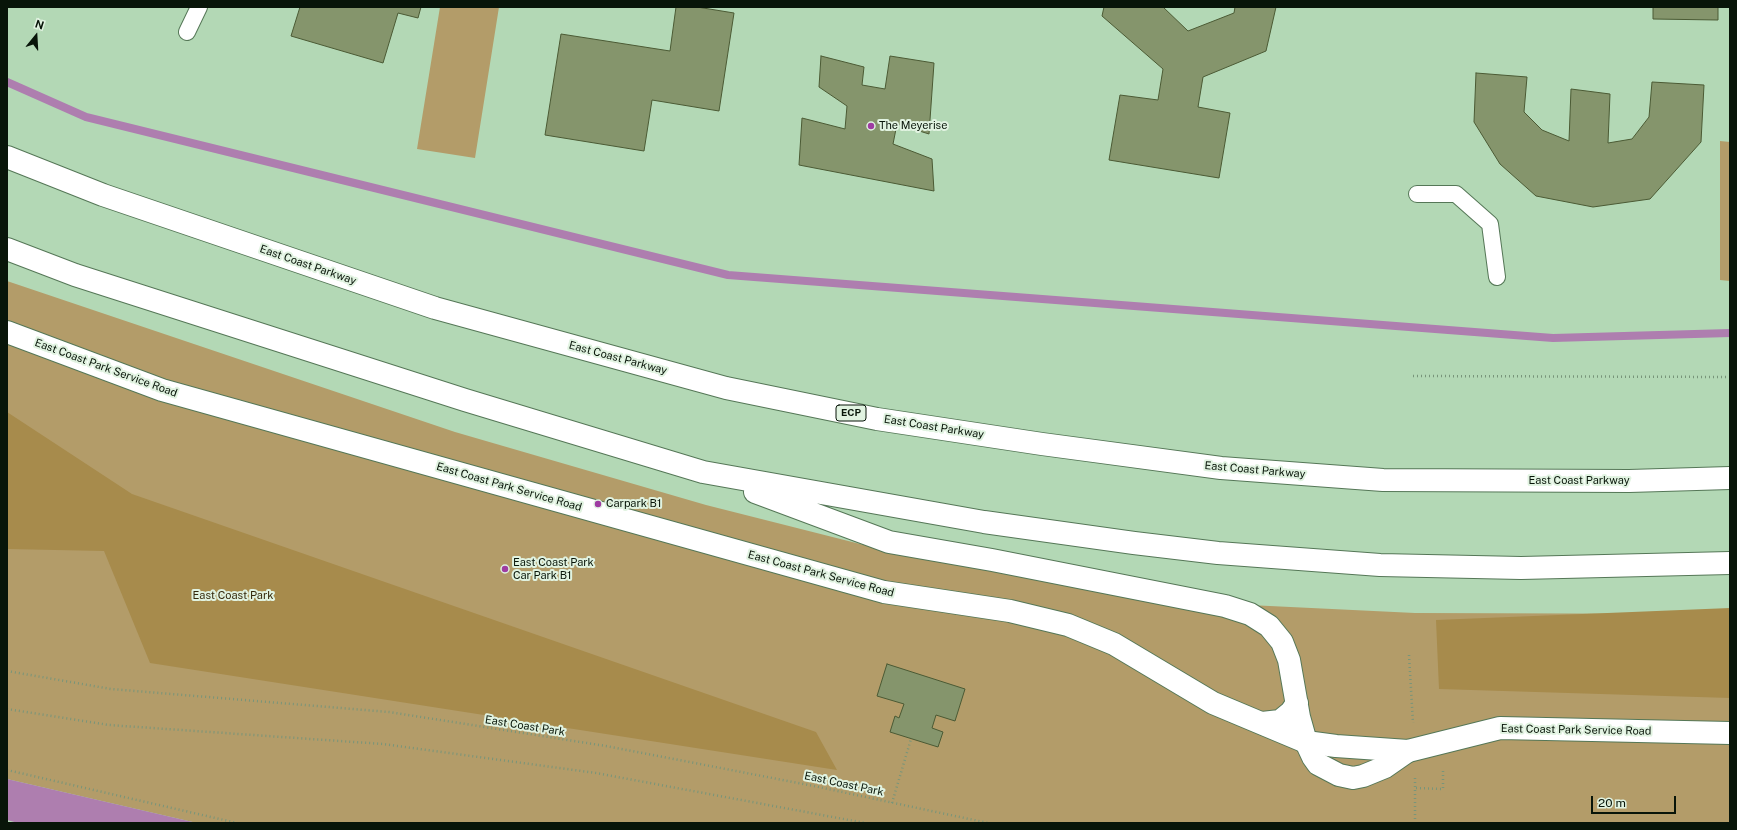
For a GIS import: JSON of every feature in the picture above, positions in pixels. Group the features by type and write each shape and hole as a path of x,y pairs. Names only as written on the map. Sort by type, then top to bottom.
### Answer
{"main road":[{"name":"East Coast Parkway","path":"7,157 103,195 435,308 726,388 877,419 1042,444 1221,468 1383,480 1629,481 1730,478"},
{"path":"7,249 75,275 465,400 703,472 889,542 992,560 1225,606 1250,614 1269,626 1282,642 1289,660 1306,742 1318,764 1339,775 1353,778 1363,776 1384,767 1411,750"},
{"name":"East Coast Park Service Road","path":"7,332 162,390 877,590 1010,610 1068,625 1114,644 1213,702 1306,742 1336,746 1411,750 1500,728 1730,733"},
{"path":"703,472 984,522 1218,553 1380,565 1520,568 1730,564"},
{"path":"1262,723 1280,721 1291,712 1297,703"}],"lane":[{"path":"187,32 199,7"},
{"path":"1417,194 1456,194 1490,224 1497,277"}],"path":[{"path":"1413,376 1730,377"},
{"path":"1409,655 1411,750"},
{"name":"East Coast Park","path":"7,671 111,689 389,712 606,746 814,786 988,823"},
{"path":"7,709 109,725 383,744 596,773 865,823"},
{"path":"892,803 911,739"},
{"path":"1415,823 1415,788 1443,789 1444,764"},
{"path":"7,770 237,823"}],"green space":[{"path":"440,7 499,7 475,158 417,149"},
{"path":"1720,141 1730,142 1730,281 1720,280"},
{"name":"East Coast Park","path":"7,281 455,432 706,505 868,546 1249,605 1415,613 1730,614 1730,823 197,823 7,779"},
{"path":"7,412 132,494 816,732 837,770 150,663 104,551 7,549"},
{"path":"1730,608 1730,698 1439,689 1436,620"}],"shaded area":[{"path":"7,779 197,823 18,823 7,820"}],"building":[{"path":"300,7 421,7 418,18 398,13 383,63 291,36"},
{"path":"676,7 697,7 734,13 719,111 652,100 644,151 545,135 561,34 670,51"},
{"path":"1104,7 1163,7 1188,31 1234,13 1235,7 1276,7 1266,51 1203,77 1198,107 1230,113 1219,178 1109,160 1120,95 1158,100 1163,69 1102,16"},
{"path":"1653,7 1718,7 1718,20 1653,19"},
{"name":"The Meyerise","path":"821,56 864,67 862,85 885,89 890,56 934,63 929,134 897,124 893,144 932,159 934,191 799,165 802,118 845,129 847,106 819,87"},
{"path":"1476,73 1527,77 1524,112 1542,130 1569,141 1571,89 1610,94 1608,143 1632,139 1649,117 1652,82 1704,85 1701,142 1650,199 1593,207 1536,196 1500,164 1474,122"},
{"path":"887,664 965,689 955,721 936,715 932,728 943,732 938,747 890,732 895,716 899,718 904,704 877,696"}],"waterway":[{"path":"7,82 86,117 728,275 1553,338 1730,333"}],"place":[{"name":"The Meyerise","path":"871,126"},
{"name":"Carpark B1","path":"598,504"},
{"name":"East Coast Park Car Park B1","path":"505,569"}]}
